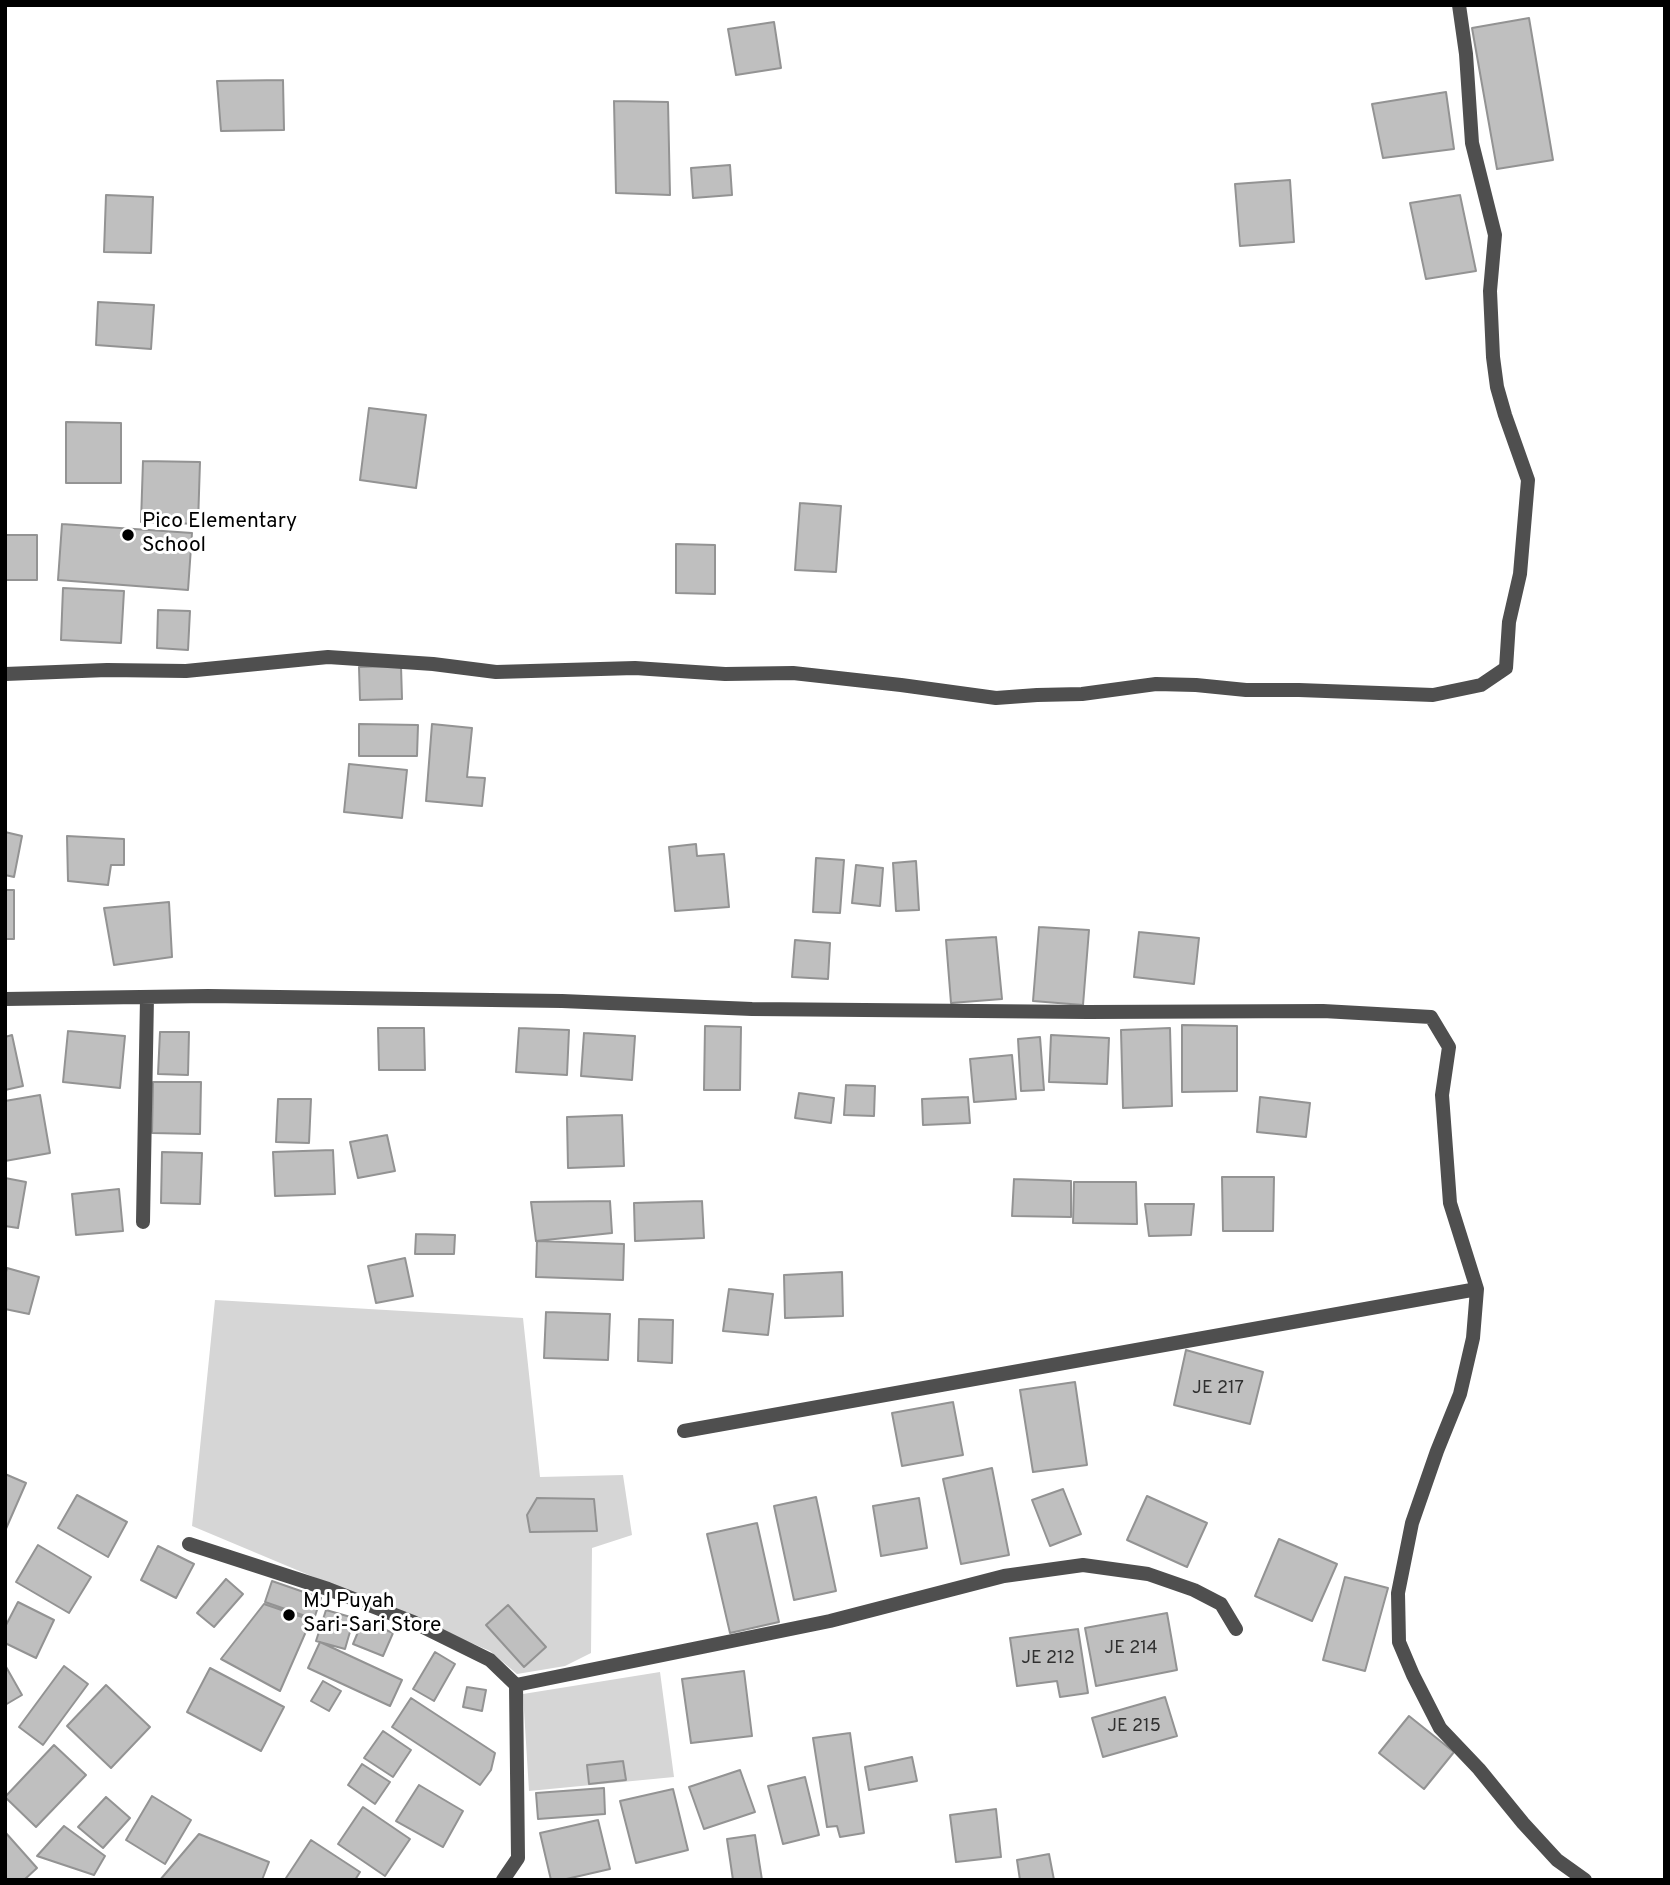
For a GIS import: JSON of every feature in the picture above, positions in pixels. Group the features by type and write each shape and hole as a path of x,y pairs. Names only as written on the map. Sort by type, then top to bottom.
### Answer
{"street":[{"path":"5,674 107,670 186,671 328,657 433,664 496,672 635,668 725,674 793,673 996,698 1082,694 1156,684 1246,690 1433,695 1481,685 1506,668 1509,622 1520,574 1528,480 1497,387 1490,291 1495,235 1472,143 1466,54 1459,5"},
{"path":"5,999 208,996 562,1001 779,1010 1323,1012 1431,1017 1448,1047 1442,1095 1450,1203 1477,1289 1473,1338 1460,1394 1412,1523 1398,1593 1399,1642 1440,1728 1557,1860 1585,1880"},
{"path":"143,1222 147,997"},
{"path":"684,1431 1477,1289"},
{"path":"188,1544 328,1589 413,1622 490,1660 516,1685 518,1858 503,1880"},
{"path":"516,1685 830,1621 1004,1576 1083,1565 1148,1574 1194,1590 1221,1604 1236,1629"}],"shaded area":[{"path":"215,1300 523,1318 540,1477 623,1475 632,1535 592,1548 591,1653 565,1666 517,1674 490,1651 192,1526"},
{"path":"660,1672 674,1777 529,1791 523,1694"}],"building":[{"path":"1529,18 1553,160 1497,169 1472,28"},
{"path":"774,22 781,68 736,75 728,29"},
{"path":"283,80 284,130 221,131 217,81"},
{"path":"1446,92 1454,149 1383,158 1372,104"},
{"path":"614,101 668,102 670,195 616,193"},
{"path":"730,165 732,195 693,198 691,168"},
{"path":"1290,180 1294,242 1240,246 1235,184"},
{"path":"106,195 153,197 151,253 104,252"},
{"path":"1460,195 1476,271 1426,279 1410,203"},
{"path":"98,302 154,305 151,349 96,345"},
{"path":"369,408 426,415 416,488 360,480"},
{"path":"66,422 121,423 121,483 66,483"},
{"path":"143,461 200,462 198,524 141,522"},
{"path":"800,503 841,506 836,572 795,570"},
{"path":"62,524 192,533 188,590 58,580"},
{"path":"5,535 37,535 37,580 5,580"},
{"path":"676,544 715,545 715,594 676,593"},
{"path":"63,588 124,591 121,643 61,640"},
{"path":"158,610 190,611 188,650 157,648"},
{"path":"401,666 402,699 360,700 359,667"},
{"path":"359,724 418,725 417,756 359,756"},
{"path":"432,724 472,728 467,777 485,778 482,806 426,801"},
{"path":"349,764 407,770 402,818 344,812"},
{"path":"5,832 22,836 14,877 5,875"},
{"path":"67,836 124,839 124,865 111,865 108,885 68,881"},
{"path":"696,844 697,856 724,854 729,907 675,911 669,847"},
{"path":"816,858 844,860 840,913 813,912"},
{"path":"916,861 919,910 896,911 893,863"},
{"path":"856,865 883,868 880,906 852,903"},
{"path":"5,890 14,890 14,939 5,939"},
{"path":"169,902 172,957 114,965 104,908"},
{"path":"1039,927 1089,930 1083,1005 1033,1001"},
{"path":"1139,932 1199,938 1194,984 1134,977"},
{"path":"996,937 1002,999 951,1003 946,940"},
{"path":"795,940 830,943 828,979 792,977"},
{"path":"1182,1025 1237,1026 1237,1091 1182,1092"},
{"path":"705,1026 741,1027 740,1090 704,1090"},
{"path":"378,1028 424,1028 425,1070 379,1070"},
{"path":"519,1028 569,1030 567,1075 516,1072"},
{"path":"1170,1028 1172,1106 1123,1108 1121,1030"},
{"path":"68,1031 125,1036 120,1088 63,1082"},
{"path":"160,1032 189,1032 188,1075 158,1074"},
{"path":"584,1033 635,1036 632,1080 581,1076"},
{"path":"12,1035 23,1086 5,1090 5,1037"},
{"path":"1051,1035 1109,1038 1107,1084 1049,1082"},
{"path":"1040,1037 1044,1090 1021,1091 1018,1039"},
{"path":"1012,1055 1016,1099 974,1102 970,1059"},
{"path":"153,1082 201,1082 200,1134 152,1133"},
{"path":"846,1085 875,1086 874,1116 844,1115"},
{"path":"799,1093 834,1098 831,1123 795,1118"},
{"path":"40,1095 50,1153 5,1161 5,1101"},
{"path":"968,1097 970,1123 923,1125 922,1099"},
{"path":"1260,1097 1310,1103 1306,1137 1257,1132"},
{"path":"278,1099 311,1099 309,1143 276,1142"},
{"path":"622,1115 624,1166 568,1168 567,1117"},
{"path":"387,1135 395,1171 358,1178 350,1142"},
{"path":"333,1150 335,1194 275,1196 273,1152"},
{"path":"162,1152 202,1153 200,1204 161,1203"},
{"path":"1222,1177 1274,1177 1273,1231 1223,1231"},
{"path":"5,1178 26,1182 18,1228 5,1226"},
{"path":"1014,1179 1071,1181 1071,1217 1012,1216"},
{"path":"1074,1182 1136,1182 1137,1224 1073,1223"},
{"path":"119,1189 123,1231 76,1235 72,1194"},
{"path":"610,1201 612,1233 536,1241 531,1202"},
{"path":"702,1201 704,1238 635,1241 634,1203"},
{"path":"1145,1204 1194,1204 1191,1235 1149,1236"},
{"path":"416,1234 455,1235 454,1254 415,1254"},
{"path":"537,1241 624,1244 623,1280 536,1277"},
{"path":"405,1258 413,1296 376,1303 368,1266"},
{"path":"7,1268 39,1277 29,1314 5,1309"},
{"path":"842,1272 843,1316 785,1318 784,1275"},
{"path":"729,1289 773,1294 768,1335 723,1331"},
{"path":"546,1312 610,1314 608,1360 544,1358"},
{"path":"639,1319 673,1320 672,1363 638,1361"},
{"path":"1186,1350 1263,1372 1250,1424 1174,1405"},
{"path":"1075,1382 1087,1465 1033,1472 1020,1390"},
{"path":"953,1402 963,1455 902,1466 892,1413"},
{"path":"992,1468 1009,1555 961,1564 943,1479"},
{"path":"5,1474 26,1483 5,1531"},
{"path":"1063,1489 1081,1534 1050,1546 1032,1500"},
{"path":"77,1495 127,1522 108,1557 58,1528"},
{"path":"1147,1496 1207,1523 1187,1567 1127,1540"},
{"path":"816,1497 836,1591 794,1600 774,1506"},
{"path":"537,1498 594,1499 597,1531 530,1532 527,1515"},
{"path":"919,1498 927,1548 881,1556 873,1506"},
{"path":"757,1523 779,1622 730,1633 707,1534"},
{"path":"1279,1539 1337,1564 1312,1621 1255,1596"},
{"path":"38,1545 91,1577 69,1613 16,1582"},
{"path":"158,1546 194,1564 176,1598 141,1580"},
{"path":"1345,1577 1388,1588 1365,1671 1323,1660"},
{"path":"226,1579 243,1594 214,1627 197,1613"},
{"path":"272,1581 321,1598 314,1619 265,1602"},
{"path":"18,1602 54,1620 36,1658 5,1643 5,1627"},
{"path":"264,1604 311,1620 280,1691 221,1659"},
{"path":"508,1605 546,1647 524,1667 486,1625"},
{"path":"326,1610 354,1618 345,1649 316,1641"},
{"path":"1167,1613 1177,1670 1096,1686 1085,1628"},
{"path":"363,1620 393,1633 383,1656 353,1644"},
{"path":"1078,1629 1088,1693 1060,1697 1057,1681 1017,1686 1010,1638"},
{"path":"320,1642 402,1680 390,1706 308,1668"},
{"path":"435,1652 455,1664 434,1701 413,1689"},
{"path":"5,1665 22,1695 5,1705"},
{"path":"64,1666 88,1684 43,1745 19,1727"},
{"path":"210,1668 284,1707 261,1751 187,1712"},
{"path":"744,1671 752,1736 691,1743 682,1679"},
{"path":"323,1681 341,1691 329,1711 311,1701"},
{"path":"106,1685 150,1727 111,1768 67,1726"},
{"path":"467,1687 486,1690 482,1711 463,1707"},
{"path":"1165,1697 1177,1736 1103,1757 1092,1718"},
{"path":"411,1698 495,1753 491,1770 480,1785 392,1727"},
{"path":"1409,1716 1454,1752 1424,1789 1379,1753"},
{"path":"383,1731 411,1750 393,1777 364,1758"},
{"path":"850,1733 864,1833 840,1837 837,1826 827,1827 813,1738"},
{"path":"54,1745 86,1775 36,1827 5,1797"},
{"path":"912,1757 917,1781 869,1790 865,1767"},
{"path":"623,1761 626,1780 589,1784 587,1765"},
{"path":"362,1764 390,1782 375,1804 348,1785"},
{"path":"740,1770 755,1812 704,1829 689,1787"},
{"path":"805,1777 819,1835 783,1844 768,1786"},
{"path":"419,1785 463,1811 443,1847 396,1821"},
{"path":"604,1788 605,1814 538,1819 536,1793"},
{"path":"673,1789 688,1850 636,1863 620,1801"},
{"path":"152,1796 191,1820 165,1864 126,1840"},
{"path":"106,1797 130,1818 103,1848 78,1827"},
{"path":"363,1807 410,1839 385,1876 338,1844"},
{"path":"996,1809 1001,1857 956,1862 950,1815"},
{"path":"598,1820 610,1869 551,1880 540,1833"},
{"path":"64,1826 105,1856 94,1875 37,1856"},
{"path":"5,1832 37,1868 24,1880 5,1880"},
{"path":"199,1834 269,1862 262,1880 160,1880"},
{"path":"755,1835 762,1880 733,1880 727,1839"},
{"path":"311,1840 360,1872 355,1880 286,1878"},
{"path":"1049,1854 1054,1880 1020,1880 1017,1860"}],"place":[{"name":"Pico Elementary School","path":"128,535"},
{"name":"MJ Puyah Sari-Sari Store","path":"289,1615"}]}
